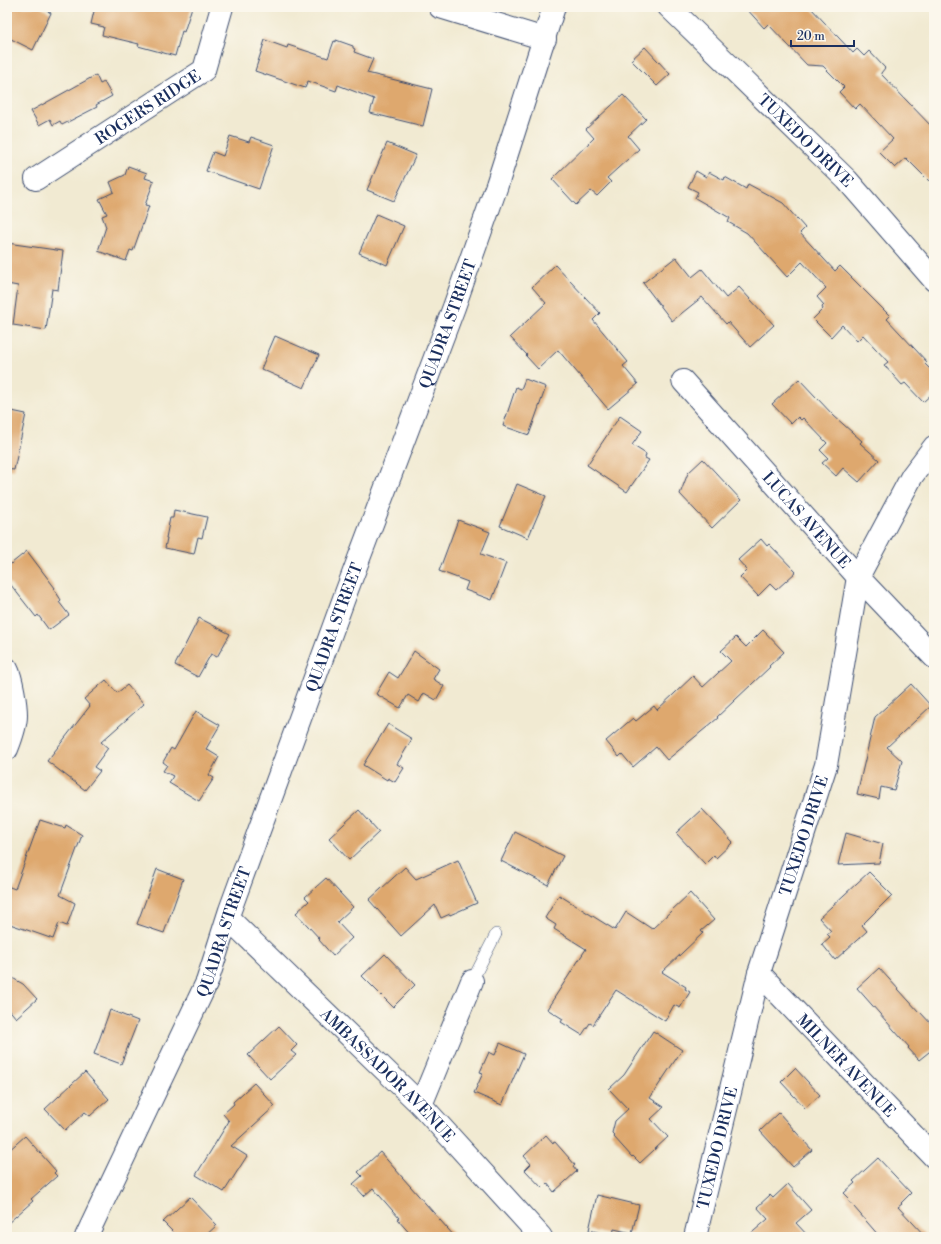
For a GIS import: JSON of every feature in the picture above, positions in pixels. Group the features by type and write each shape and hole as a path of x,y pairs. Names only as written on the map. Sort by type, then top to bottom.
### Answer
{"street":[{"name":"ROGERS RIDGE","path":"36,179 204,70 222,7"},
{"path":"440,7 544,38"},
{"name":"QUADRA STREET","path":"86,1237 207,982 228,918 347,590 497,185 554,7"},
{"name":"TUXEDO DRIVE","path":"669,7 847,180 934,280"},
{"name":"LUCAS AVENUE","path":"683,381 858,577 934,657"},
{"name":"TUXEDO DRIVE","path":"695,1237 760,973 826,765 858,577 912,476 934,447"},
{"path":"7,669 10,675 16,716 11,740 7,749"},
{"name":"AMBASSADOR AVENUE","path":"228,918 421,1105 541,1237"},
{"name":"MILNER AVENUE","path":"760,973 934,1157"},
{"path":"421,1105 472,981"}],"lane":[{"path":"472,981 496,934"}],"building":[{"path":"7,7 40,7 51,13 33,50 7,37"},
{"path":"95,7 192,7 184,32 182,31 175,56 138,46 139,44 102,35 104,27 91,24"},
{"path":"745,7 810,7 853,53 857,49 864,56 869,51 885,68 881,74 934,129 934,186 906,158 895,168 879,152 893,139 860,104 855,109 839,92 844,87 823,66 807,65 768,24 764,28"},
{"path":"265,40 287,48 288,45 328,58 334,41 336,42 336,40 353,46 355,49 354,52 373,59 367,73 432,89 423,126 370,113 374,99 338,85 336,91 308,81 305,88 255,71"},
{"path":"645,47 670,74 657,86 631,60"},
{"path":"96,75 100,84 104,82 112,96 96,105 97,107 62,125 60,121 53,125 50,119 39,125 31,111"},
{"path":"623,95 646,119 628,136 639,149 607,178 611,182 597,196 591,191 576,205 552,179 594,138 586,129"},
{"path":"230,136 249,142 251,137 274,145 259,189 206,171 213,152 223,156"},
{"path":"387,143 416,155 394,201 367,190"},
{"path":"128,166 147,173 145,178 154,181 145,205 149,206 133,251 130,250 126,261 98,251 106,227 102,216 107,214 99,199 114,192 110,182 125,175"},
{"path":"696,171 706,177 709,172 724,180 725,177 746,189 748,184 783,203 805,228 800,233 835,271 840,266 890,316 887,319 927,362 925,364 934,373 934,392 923,402 905,383 902,385 884,365 888,362 863,335 857,341 842,325 831,337 813,319 823,309 822,307 824,305 817,297 826,288 802,262 787,277 747,233 728,222 730,218 695,198 698,192 688,187"},
{"path":"376,214 404,226 387,265 359,253"},
{"path":"7,243 63,251 58,290 52,289 46,330 13,325 18,286 7,284"},
{"path":"676,257 692,277 702,269 726,298 739,287 774,325 750,347 728,322 726,324 702,297 672,321 643,283"},
{"path":"555,265 600,313 593,320 628,362 623,366 638,384 608,409 558,350 538,369 510,337 546,303 532,287"},
{"path":"275,336 319,355 304,388 261,369"},
{"path":"525,379 546,387 529,435 503,426 516,387 521,389"},
{"path":"799,379 834,416 862,441 860,443 879,460 859,482 843,468 836,476 822,463 828,458 820,450 827,443 803,418 801,420 798,417 791,424 772,404"},
{"path":"7,410 26,414 14,470 7,469"},
{"path":"620,416 642,431 632,445 646,454 645,458 649,460 627,492 587,465"},
{"path":"703,459 741,500 712,528 680,494 688,473"},
{"path":"517,484 546,496 528,538 500,526"},
{"path":"174,510 207,517 202,538 198,537 194,554 165,548 170,518 173,518"},
{"path":"458,520 490,532 481,554 506,563 492,600 465,590 468,582 439,571"},
{"path":"761,539 767,546 769,544 796,572 776,590 770,584 758,596 740,577 747,570 738,560"},
{"path":"27,551 55,588 54,589 61,600 59,602 69,615 49,630 38,615 36,617 7,580 7,567"},
{"path":"199,618 230,634 217,657 211,654 198,677 175,665"},
{"path":"763,630 784,652 717,717 718,718 667,760 656,747 633,767 622,754 619,757 606,741 633,718 636,721 654,706 657,710 693,676 703,687 731,661 721,651 736,637 746,647"},
{"path":"414,651 439,669 433,679 444,686 436,700 424,693 419,702 408,695 400,708 376,694 389,672 398,678"},
{"path":"106,680 117,693 127,685 144,704 101,742 108,748 94,767 100,771 85,790 47,761 90,706 84,699"},
{"path":"911,684 931,706 887,747 902,761 894,790 881,787 879,799 857,794 875,717"},
{"path":"196,711 220,725 206,749 219,757 209,775 214,778 199,801 169,783 173,776 163,771 167,765 163,762 171,748 174,750"},
{"path":"388,724 412,739 397,764 404,768 395,782 388,778 387,780 363,765"},
{"path":"702,809 733,842 716,858 714,855 705,864 676,833"},
{"path":"359,810 379,832 349,860 329,838"},
{"path":"40,820 65,828 66,825 82,835 60,895 75,903 67,926 59,923 53,939 7,923 7,886 15,889"},
{"path":"515,832 563,856 548,885 501,861"},
{"path":"846,833 883,844 879,863 838,865"},
{"path":"458,860 477,903 441,918 435,905 401,936 369,900 405,867 416,879"},
{"path":"157,869 183,879 164,933 137,924"},
{"path":"869,872 892,895 862,925 867,931 835,960 822,944 830,937 827,934 831,931 819,918"},
{"path":"326,878 353,907 337,922 352,938 333,956 319,940 320,939 296,913 309,901 305,897"},
{"path":"690,893 714,920 701,931 703,933 662,972 686,987 685,989 690,992 680,1008 674,1005 665,1021 616,990 593,1025 590,1023 582,1035 561,1022 563,1019 547,1009 586,949 554,929 556,925 545,918 559,895 615,930 626,912 652,929"},
{"path":"385,954 415,985 393,1007 362,976"},
{"path":"879,968 934,1027 934,1048 919,1060 857,988"},
{"path":"7,975 23,984 37,999 16,1018 7,1007"},
{"path":"110,1010 138,1021 121,1064 94,1054"},
{"path":"279,1026 297,1045 291,1051 296,1055 270,1079 248,1055"},
{"path":"653,1031 682,1050 650,1098 664,1107 651,1119 668,1137 640,1163 633,1156 632,1157 612,1133 615,1121 628,1109 609,1089 624,1075"},
{"path":"500,1043 524,1054 502,1105 474,1093 483,1073 480,1072 489,1052 495,1055"},
{"path":"795,1068 820,1095 805,1108 781,1082"},
{"path":"85,1072 109,1099 90,1116 85,1112 65,1130 45,1109"},
{"path":"254,1083 275,1106 231,1146 247,1156 224,1192 196,1175 229,1121 223,1114 234,1104 233,1102"},
{"path":"779,1113 812,1150 793,1167 760,1131"},
{"path":"546,1135 553,1143 555,1142 570,1159 575,1165 573,1166 577,1171 554,1192 547,1183 542,1188 525,1170 531,1164 524,1156"},
{"path":"25,1136 56,1171 54,1173 57,1176 31,1199 33,1201 7,1224 7,1152"},
{"path":"380,1152 455,1237 413,1237 373,1188 364,1196 353,1184 362,1176 358,1172"},
{"path":"878,1158 911,1193 898,1207 926,1237 880,1237 847,1199 849,1198 844,1193 855,1183 853,1181"},
{"path":"788,1184 811,1210 796,1223 809,1237 747,1237 768,1219 757,1207 770,1195 773,1198"},
{"path":"597,1195 639,1205 632,1233 614,1229 613,1236 589,1230"},
{"path":"190,1197 217,1225 204,1237 178,1237 163,1222"}]}
